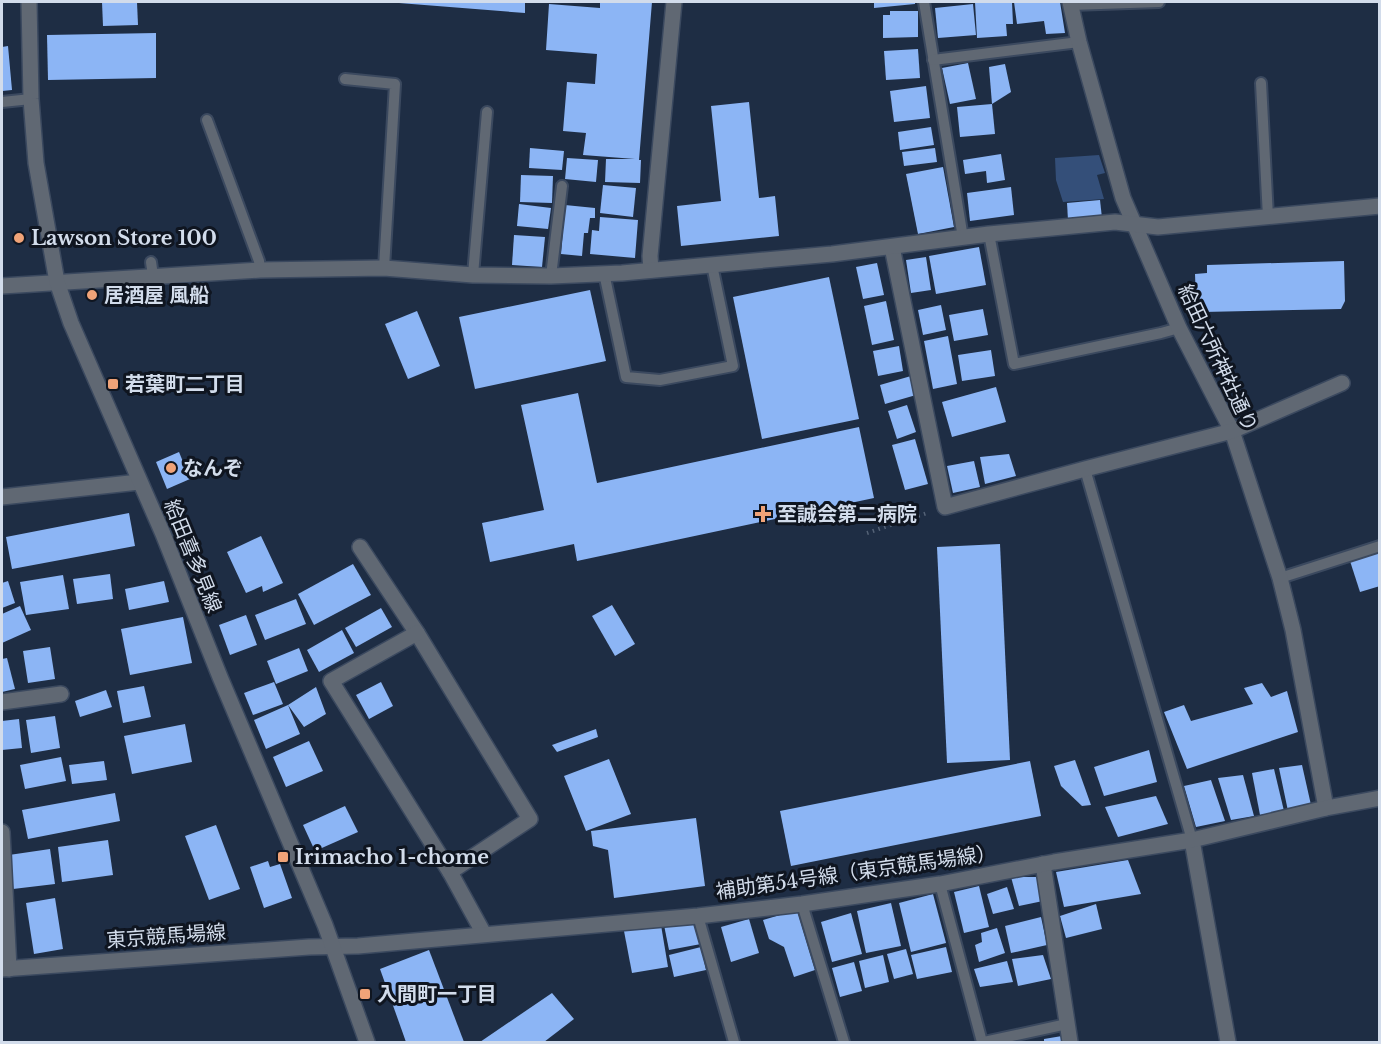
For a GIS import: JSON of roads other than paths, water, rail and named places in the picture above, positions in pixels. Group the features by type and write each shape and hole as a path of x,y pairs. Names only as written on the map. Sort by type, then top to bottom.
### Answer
{"street":[{"name":"給田喜多見線","path":"29,2 31,99 36,163 57,282 71,323 163,534 333,947 367,1042"},
{"path":"651,270 650,256 674,2"},
{"name":"給田六所神社通り","path":"1070,3 1123,198 1179,328 1232,431 1280,578 1293,630 1326,808"},
{"path":"2,286 57,282 152,269 384,268 473,275 551,276 604,273 832,254 989,234 1115,222 1158,227 1380,206"},
{"path":"892,247 945,507 1232,431 1342,383"},
{"path":"2,497 139,482"},
{"path":"360,547 417,633 530,819 450,872"},
{"path":"417,633 331,681 450,872 484,934"},
{"path":"2,702 61,694"},
{"name":"補助第54号線（東京競馬場線）","path":"333,947 802,904 940,884 1042,864 1192,840 1326,808 1380,798"},
{"path":"2,832 5,969"},
{"path":"1192,840 1228,1042"},
{"path":"1042,864 1070,1042"},
{"name":"東京競馬場線","path":"5,969 333,947"}],"lane":[{"path":"924,2 963,238"},
{"path":"1070,3 1159,2"},
{"path":"933,60 1079,42"},
{"path":"345,79 395,84 384,268"},
{"path":"1261,83 1268,217"},
{"path":"2,102 31,99"},
{"path":"473,275 487,112"},
{"path":"207,120 259,261 260,270"},
{"path":"551,276 562,186"},
{"path":"989,234 1014,364 1179,328"},
{"path":"604,273 626,377 660,380 733,366 712,265"},
{"path":"1085,469 1192,840"},
{"path":"1280,578 1380,546"},
{"path":"940,884 983,1042 1067,1024"},
{"path":"802,904 844,1042"},
{"path":"698,915 734,1042"}],"place":[{"name":"Lawson Store 100","path":"19,238"},
{"name":"居酒屋 風船","path":"92,295"},
{"name":"若葉町二丁目","path":"113,384"},
{"name":"なんぞ","path":"171,468"},
{"name":"至誠会第二病院","path":"763,514"},
{"name":"Irimacho 1-chome","path":"283,857"},
{"name":"入間町一丁目","path":"365,994"}]}
